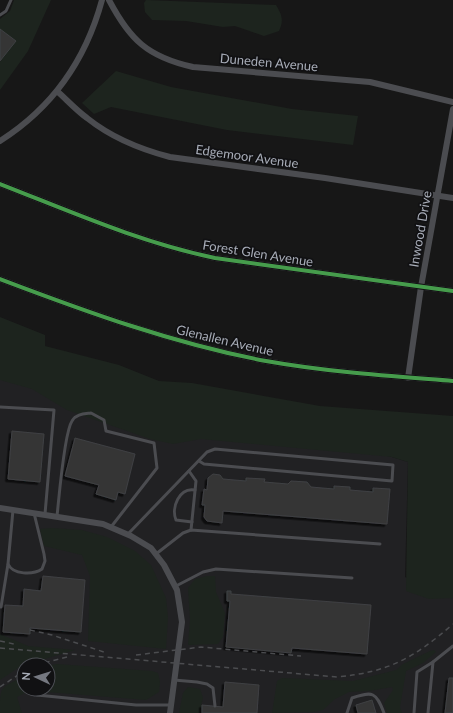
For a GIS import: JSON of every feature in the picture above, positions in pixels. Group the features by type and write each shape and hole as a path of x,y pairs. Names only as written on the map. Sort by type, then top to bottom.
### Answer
{"street":[{"path":"0,141 34,116 57,91 78,60 89,39 102,0"},
{"name":"Duneden Avenue","path":"109,0 132,36 150,52 170,62 193,66 370,82 453,102"},
{"name":"Edgemoor Avenue","path":"57,91 86,117 110,134 150,152 170,157 453,198"},
{"name":"Inwood Drive","path":"408,378 421,287 453,109"},
{"name":"Forest Glen Avenue","path":"0,184 130,235 180,251 215,258 453,291"},
{"name":"Glenallen Avenue","path":"0,279 138,329 224,352 297,366 453,382"},
{"path":"0,508 58,516 110,527 128,534 151,548 156,554 164,565 175,586 182,622 170,713"}],"lane":[{"path":"0,15 6,11 11,0"},
{"path":"0,407 54,410 45,514"},
{"path":"58,516 66,441 71,421 78,415 91,412 104,420 106,431 154,443 157,468 110,527"},
{"path":"128,534 189,471 199,461 208,452 215,449 393,465 392,481 204,464 199,461"},
{"path":"189,471 196,481 191,530"},
{"path":"192,522 176,520 175,507 177,500 182,493 195,490"},
{"path":"2,607 13,510"},
{"path":"8,564 18,572 36,572 42,569 45,561 34,513"},
{"path":"156,554 183,533 191,530 380,544"},
{"path":"175,586 203,572 216,569 352,578"},
{"path":"414,713 417,672 434,662 453,646"},
{"path":"428,713 434,662"},
{"path":"174,680 207,684 213,688 215,706"},
{"path":"347,713 352,698 365,694 373,694 377,697 384,713"},
{"path":"56,697 136,705 171,705"}],"shaded area":[{"path":"14,0 51,0 28,51 0,90 0,61 16,41 0,29 0,19 10,11"},
{"path":"146,0 276,5 282,21 279,31 264,36 235,26 223,27 186,21 152,20 145,12 144,3"},
{"path":"116,71 171,87 292,109 358,116 353,145 227,130 111,107 94,114 82,103"},
{"path":"0,317 45,335 45,346 119,365 159,381 192,383 320,406 453,416 453,598 429,599 406,591 408,462 392,457 201,439 173,444 150,439 67,410 32,389 0,380"},
{"path":"0,371 392,457 408,462 405,577 447,598 453,598 453,713 0,713"},
{"path":"51,528 82,530 107,537 135,551 151,565 166,598 168,617 166,649 88,641 90,576 82,555 44,546 40,529"},
{"path":"215,576 216,592 225,613 223,637 218,644 188,645 190,619 188,588 195,579"},
{"path":"0,634 28,646 75,650 51,657 16,657 16,669 0,680"},
{"path":"434,650 436,652 423,663 406,671 400,707 402,713 387,713 384,703 393,690 392,687 369,691 349,692 335,699 323,710 314,712 272,713 277,681 282,678 353,681 396,670 403,664"},
{"path":"56,664 152,671 158,673 160,682 159,692 146,700 56,693"},
{"path":"16,680 16,697 22,713 0,713 1,692 6,686"},
{"path":"188,687 200,689 203,698 199,713 179,713 183,693"}],"building":[{"path":"0,29 16,41 0,61"},
{"path":"12,431 44,434 40,482 8,479"},
{"path":"75,438 135,454 125,494 118,492 116,500 96,494 99,485 65,476"},
{"path":"213,474 220,475 223,479 246,481 246,478 265,479 264,482 288,484 291,481 307,482 311,487 334,489 334,486 350,487 350,490 373,492 373,488 390,489 387,524 223,511 222,523 207,521 204,517 205,505 202,505 204,489 207,490 208,478"},
{"path":"43,576 85,580 81,632 30,628 30,634 3,632 5,605 23,606 24,589 41,591"},
{"path":"227,591 231,591 231,594 371,605 367,654 292,648 291,653 226,647 230,601 227,601"},
{"path":"449,678 453,678 453,713 445,713"},
{"path":"225,682 259,685 257,713 202,713 202,705 223,707"},
{"path":"372,700 376,713 358,713 356,705"}],"railway":[{"path":"0,648 337,677 372,671 400,661 426,646 453,624"},
{"path":"30,630 52,635 107,653"},
{"path":"0,641 14,644"},
{"path":"136,655 201,647 301,656"},
{"path":"56,660 67,657"},
{"path":"0,687 16,676"}],"cycle path":[{"path":"0,184 106,226 159,244 215,258 453,291"},
{"path":"0,279 132,326 198,346 232,354 313,368 453,381"}]}
